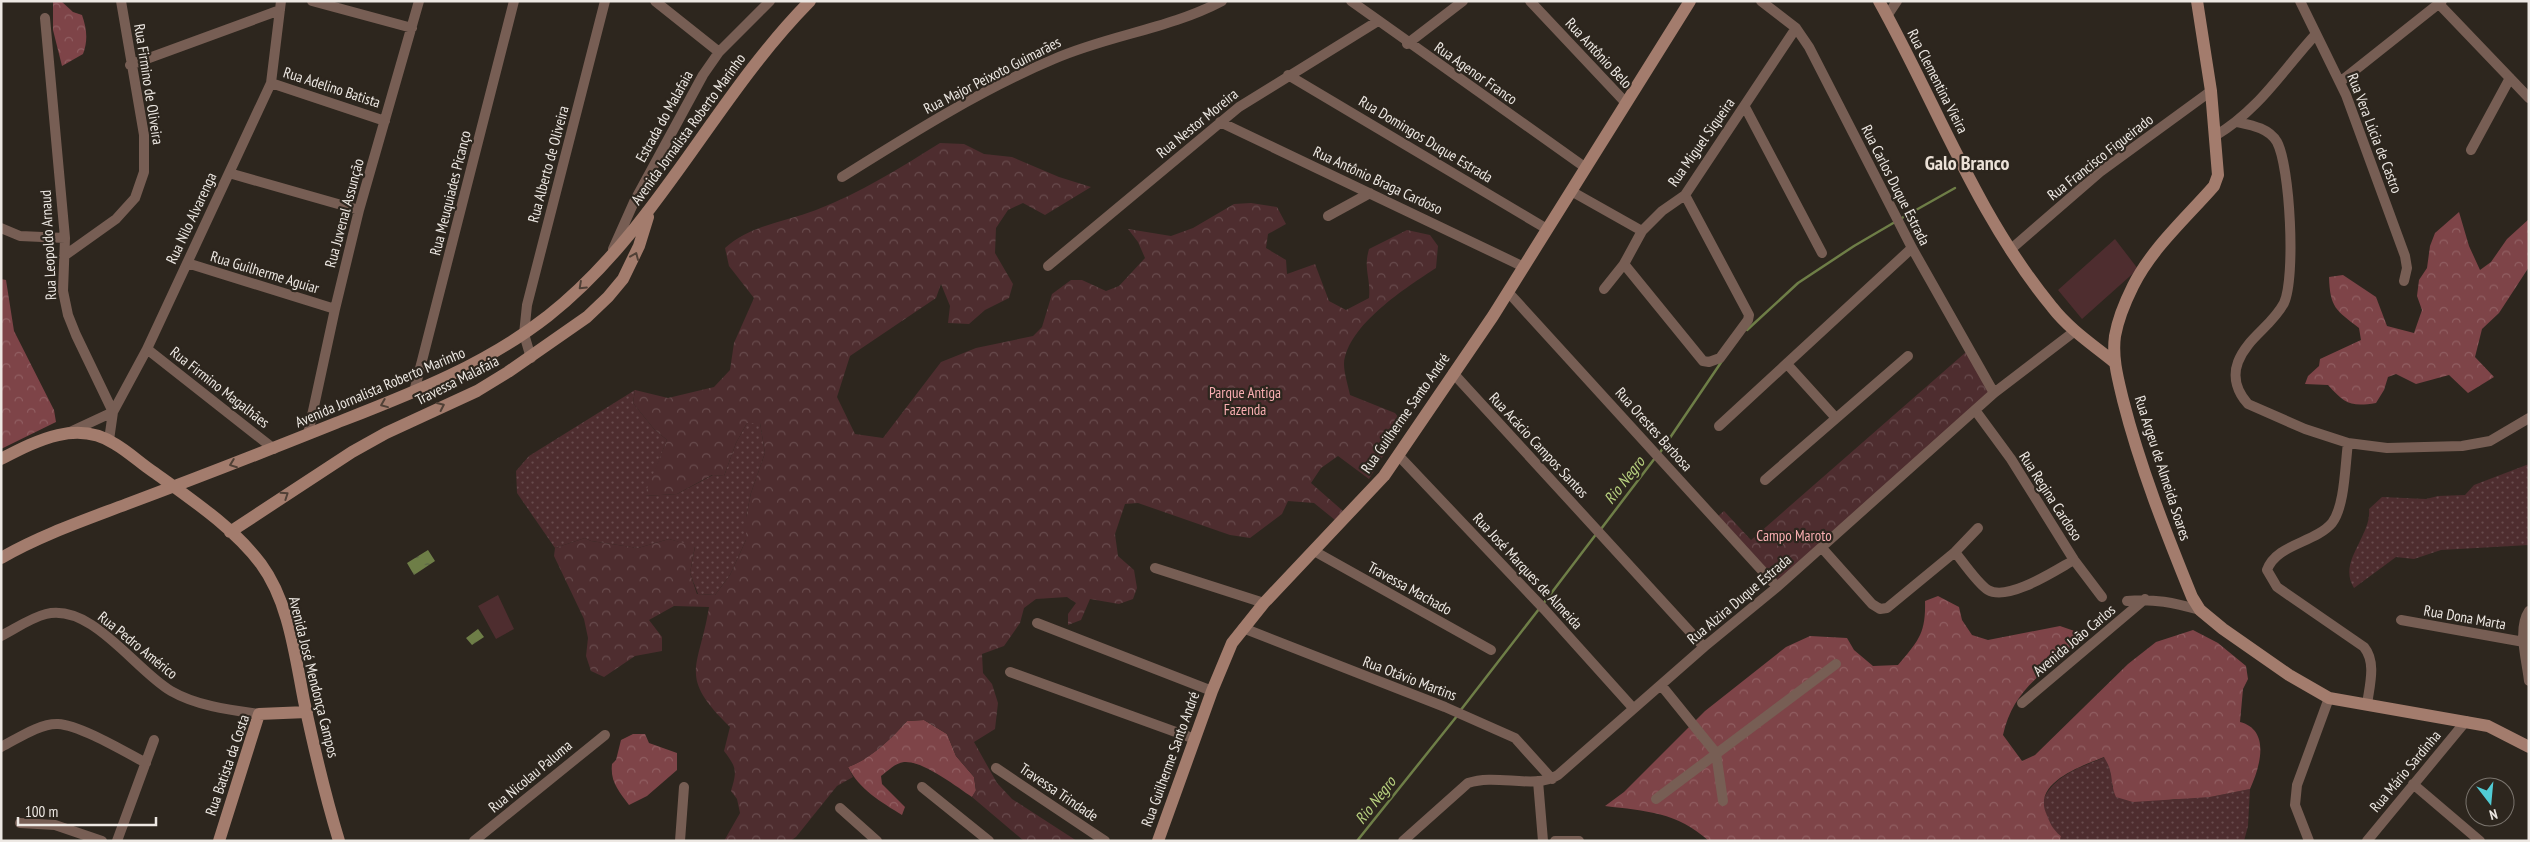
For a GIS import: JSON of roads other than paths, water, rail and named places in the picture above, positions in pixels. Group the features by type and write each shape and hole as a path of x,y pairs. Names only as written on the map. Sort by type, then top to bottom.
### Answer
{"street":[{"name":"Rua Firmino de Oliveira","path":"64,256 116,219 135,198 144,172 144,135 130,65 121,1"},
{"path":"312,1 412,28"},
{"name":"Rua Juvenal Assunção","path":"308,434 359,210 419,1"},
{"name":"Rua Meuquiades Picanço","path":"414,392 514,1"},
{"name":"Rua Alberto de Oliveira","path":"524,334 527,305 605,1"},
{"path":"655,1 719,52"},
{"name":"Estrada do Malafaia","path":"607,262 634,202 691,95 719,52 770,1"},
{"name":"Avenida Jornalista Roberto Marinho","path":"1,558 60,530 274,449 414,392 474,365 524,334 567,301 607,262 649,210 749,72 810,1"},
{"name":"Rua Major Peixoto Guimarães","path":"842,177 937,118 1052,59 1108,40 1174,23 1222,1"},
{"name":"Rua Agenor Franco","path":"1351,1 1408,44 1586,168"},
{"path":"1408,44 1463,1"},
{"name":"Rua Antônio Belo","path":"1530,1 1626,103"},
{"name":"Rua Guilherme Santo André","path":"1158,841 1224,657 1243,628 1264,603 1384,476 1508,292 1690,1"},
{"name":"Rua Carlos Duque Estrada","path":"1761,1 1796,28 1809,47 1912,248 1994,394"},
{"name":"Rua Clementina Vieira","path":"1879,1 1915,73 2010,250 2053,308 2075,331 2114,362"},
{"path":"1887,16 1897,1"},
{"name":"Rua Argeu de Almeida Soares","path":"2197,1 2211,91 2218,175 2214,186 2148,261 2133,286 2121,314 2115,337 2114,362 2129,425 2192,597 2200,610 2223,629 2289,675 2329,698 2488,726 2529,747"},
{"name":"Rua Vera Lúcia de Castro","path":"2300,1 2340,82 2400,241 2407,268 2404,281"},
{"path":"2340,82 2440,3 2529,98"},
{"path":"130,65 281,6"},
{"name":"Rua Nilo Alvarenga","path":"109,440 113,412 147,349 271,82 281,6"},
{"name":"Rua Leopoldo Arnaud","path":"45,18 64,238 63,291 68,315 113,412"},
{"name":"Rua Nestor Moreira","path":"1048,266 1220,122 1258,93 1378,21"},
{"name":"Rua Miguel Siqueira","path":"1604,289 1624,264 1642,231 1662,211 1685,194 1745,107 1796,28"},
{"path":"2215,136 2237,122 2258,104 2290,62 2316,34"},
{"name":"Rua Domingos Duque Estrada","path":"1288,75 1547,229"},
{"path":"2471,150 2510,78"},
{"name":"Rua Adelino Batista","path":"271,82 385,121"},
{"name":"Rua Francisco Figueirado","path":"2010,250 2100,172 2211,91"},
{"path":"1745,107 1822,253"},
{"name":"Rua Antônio Braga Cardoso","path":"1220,122 1524,267"},
{"path":"2237,122 2257,127 2269,133 2276,141 2282,158 2285,183 2291,272 2284,303 2246,347 2237,363 2235,376 2238,389 2248,404 2305,429 2348,443 2388,448 2462,446 2490,441 2529,418"},
{"path":"229,173 359,210"},
{"path":"1571,191 1642,231"},
{"path":"1328,216 1370,193"},
{"path":"1624,264 1703,360 1709,362 1720,358 1748,320 1749,315 1685,194"},
{"name":"Travessa Malafaia","path":"230,532 352,452 395,428 477,391 531,358 587,317 623,279 639,246 649,210"},
{"path":"1,228 20,236 64,238"},
{"path":"1719,426 1912,248"},
{"name":"Rua Guilherme Aguiar","path":"186,263 335,309"},
{"name":"Rua Orestes Barbosa","path":"1508,292 1777,587"},
{"name":"Rua Alzira Duque Estrada","path":"1552,779 1822,548 1975,410 2075,331"},
{"path":"524,334 531,358"},
{"name":"Rua Firmino Magalhães","path":"147,349 274,449"},
{"path":"1765,480 1908,356"},
{"path":"1787,364 1836,417"},
{"name":"Rua Acácio Campos Santos","path":"1453,373 1704,647"},
{"name":"Rua Regina Cardoso","path":"1975,410 2016,467 2074,560 2102,597"},
{"path":"69,433 113,412"},
{"name":"Avenida José Mendonça Campos","path":"1,459 47,437 69,433 86,433 109,440 174,486 230,532 261,564 273,585 290,638 339,841"},
{"path":"2348,443 2340,508 2332,522 2322,532 2270,561 2267,570 2277,587 2364,647 2368,653 2371,670 2367,705"},
{"name":"Rua José Marques de Almeida","path":"1398,455 1532,596 1633,708"},
{"path":"1822,548 1872,604 1880,609 1892,605 1955,552 1978,528"},
{"name":"Travessa Machado","path":"1314,551 1491,650"},
{"path":"1955,552 1986,588 1992,591 2008,591 2022,588 2074,560"},
{"path":"1155,568 1264,603"},
{"path":"2127,601 2145,599 2169,601 2200,610"},
{"name":"Avenida João Carlos","path":"2022,703 2145,599"},
{"path":"2529,611 2525,622 2524,642 2529,681"},
{"name":"Rua Pedro Américo","path":"1,636 46,614 60,613 74,616 93,625 171,691 226,710 259,714"},
{"name":"Rua Dona Marta","path":"2401,620 2524,642"},
{"path":"1037,623 1212,691"},
{"name":"Rua Otávio Martins","path":"1243,628 1445,707 1515,738 1552,779"},
{"path":"1656,798 1836,664"},
{"path":"1010,672 1195,739"},
{"path":"1661,685 1716,753 1723,801"},
{"path":"2309,841 2295,805 2297,785 2329,698"},
{"name":"Rua Batista da Costa","path":"218,841 259,714 307,712"},
{"name":"Rua Mário Sardinha","path":"2367,841 2466,721"},
{"path":"1,747 45,726 58,724 78,730 146,763"},
{"name":"Rua Nicolau Paluma","path":"474,841 605,735"},
{"path":"117,841 154,740"},
{"name":"Travessa Trindade","path":"996,768 1105,841"},
{"path":"1403,841 1468,783 1479,779 1496,778 1538,781 1552,779"},
{"path":"1538,781 1544,841"},
{"path":"2413,784 2480,841"},
{"path":"680,841 684,786"},
{"path":"922,787 989,841"},
{"path":"840,808 877,841"},
{"path":"20,823 55,826 102,841"},
{"path":"1555,841 1579,841"}],"water":[{"path":"428,550 435,561 414,575 407,563"},
{"path":"478,629 484,637 472,645 466,638"}],"waterway":[{"name":"Rio Negro","path":"1900,219 1955,188"},
{"name":"Rio Negro","path":"1747,330 1798,283 1854,246 1895,222"},
{"name":"Rio Negro","path":"1659,454 1722,361"},
{"name":"Rio Negro","path":"1601,529 1655,458"},
{"name":"Rio Negro","path":"1543,604 1597,533"},
{"name":"Rio Negro","path":"1460,711 1539,609"},
{"name":"Rio Negro","path":"1357,841 1457,716"}],"district":[{"name":"Galo Branco","path":"1967,163"}],"park label":[{"name":"Parque Antiga Fazenda","path":"1245,400"},
{"name":"Campo Maroto","path":"1794,535"}]}
